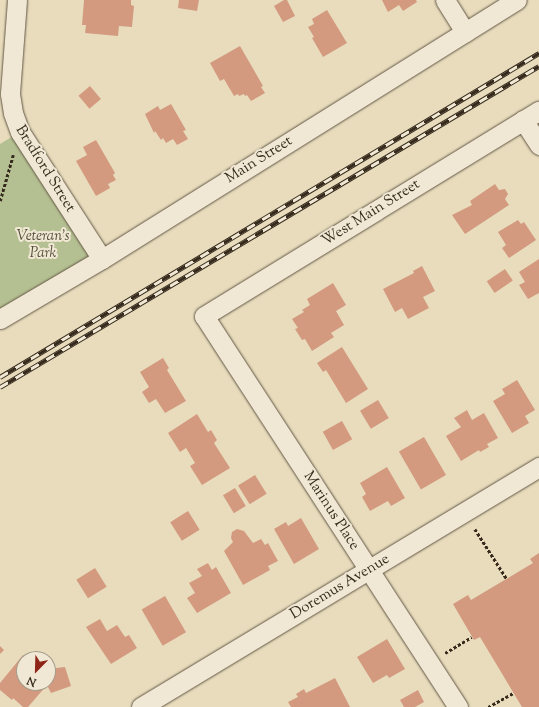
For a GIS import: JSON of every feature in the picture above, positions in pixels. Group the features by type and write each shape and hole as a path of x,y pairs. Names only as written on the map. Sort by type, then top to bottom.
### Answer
{"street":[{"name":"Bradford Street","path":"18,0 10,94 13,113 20,132 102,259"},
{"path":"445,0 465,32"},
{"name":"Main Street","path":"0,319 102,259 518,0"},
{"name":"West Main Street","path":"204,316 539,111"},
{"path":"522,120 539,145"},
{"name":"Marinus Place","path":"204,316 458,707"},
{"name":"Doremus Avenue","path":"141,707 539,466"}],"path":[{"path":"0,201 20,132"},
{"path":"464,512 506,579"},
{"path":"429,662 472,637"},
{"path":"488,707 513,693"}],"green space":[{"name":"Veteran's Park","path":"20,132 102,259 0,319 0,144"}],"building":[{"path":"84,0 131,0 131,5 134,6 132,27 119,26 118,36 85,33 86,25 82,25"},
{"path":"179,0 199,0 197,11 178,8"},
{"path":"284,0 287,0 295,16 283,22 274,6"},
{"path":"382,0 416,0 417,2 403,11 399,5 388,12"},
{"path":"327,10 347,43 323,57 312,38 314,37 308,27 314,24 312,19"},
{"path":"240,46 263,86 261,87 265,93 251,101 247,95 245,96 244,94 234,96 224,79 220,81 210,63"},
{"path":"90,86 101,99 89,109 79,96"},
{"path":"171,104 186,130 183,131 188,139 177,145 173,139 166,143 163,138 161,140 155,131 154,133 145,114 158,106 160,110"},
{"path":"96,140 115,173 113,175 116,180 108,184 110,188 96,196 76,161 87,155 83,147"},
{"path":"495,184 499,190 505,189 508,194 505,199 509,205 465,234 452,215 472,205 470,201"},
{"path":"518,220 521,224 524,222 536,240 509,258 502,248 506,245 498,232"},
{"path":"539,259 539,293 528,299 519,285 525,282 519,272"},
{"path":"422,266 435,291 423,297 429,308 408,319 402,308 395,312 383,289 414,273 413,271"},
{"path":"505,269 513,281 495,293 487,281"},
{"path":"333,283 346,305 336,311 344,325 331,333 334,337 312,351 305,339 302,340 295,329 298,328 292,319 304,312 302,310 310,305 307,299"},
{"path":"342,347 368,389 346,403 326,370 323,372 317,363"},
{"path":"163,358 169,368 167,370 186,401 165,413 156,399 149,403 142,392 149,387 140,372"},
{"path":"517,380 535,410 525,416 529,423 512,433 493,401 505,394 502,389"},
{"path":"378,400 389,418 371,429 360,411"},
{"path":"467,410 472,420 484,413 498,438 487,444 489,447 480,452 479,450 461,461 446,436 461,427 454,418"},
{"path":"197,414 208,432 211,430 217,440 214,443 230,468 202,485 190,466 195,463 186,448 180,452 168,433"},
{"path":"342,421 352,439 333,450 323,432"},
{"path":"424,437 446,475 421,490 399,452"},
{"path":"387,467 405,498 391,506 388,501 370,511 362,497 366,494 360,483"},
{"path":"255,475 267,494 250,504 238,486"},
{"path":"235,488 246,506 234,513 223,495"},
{"path":"188,511 200,530 182,541 170,522"},
{"path":"301,518 319,549 294,564 274,529 286,522 288,526"},
{"path":"237,529 244,531 253,543 261,539 265,545 268,543 278,561 268,566 270,570 243,585 224,551 233,542 231,538 232,532"},
{"path":"539,553 539,707 522,707 480,637 474,640 453,604 468,595 471,600 533,563 530,559"},
{"path":"208,563 212,570 216,567 231,593 197,613 187,598 195,593 189,583 202,576 197,569"},
{"path":"95,568 107,587 88,598 76,580"},
{"path":"165,596 186,632 163,646 142,610"},
{"path":"100,619 107,631 117,625 125,637 129,635 137,648 111,664 86,627"},
{"path":"387,639 405,669 389,678 387,675 373,683 357,657"},
{"path":"0,646 4,650 0,654"},
{"path":"16,664 16,691 42,691 28,707 23,707 13,698 12,700 0,690 0,683"},
{"path":"65,667 71,686 51,693 50,691 56,691 56,668"},
{"path":"335,678 350,707 291,707 288,702 298,697 296,694 304,689 306,693"},
{"path":"418,690 424,702 415,707 404,707 400,700"}],"railway":[{"path":"0,377 539,53"},
{"path":"0,387 539,66"}]}
